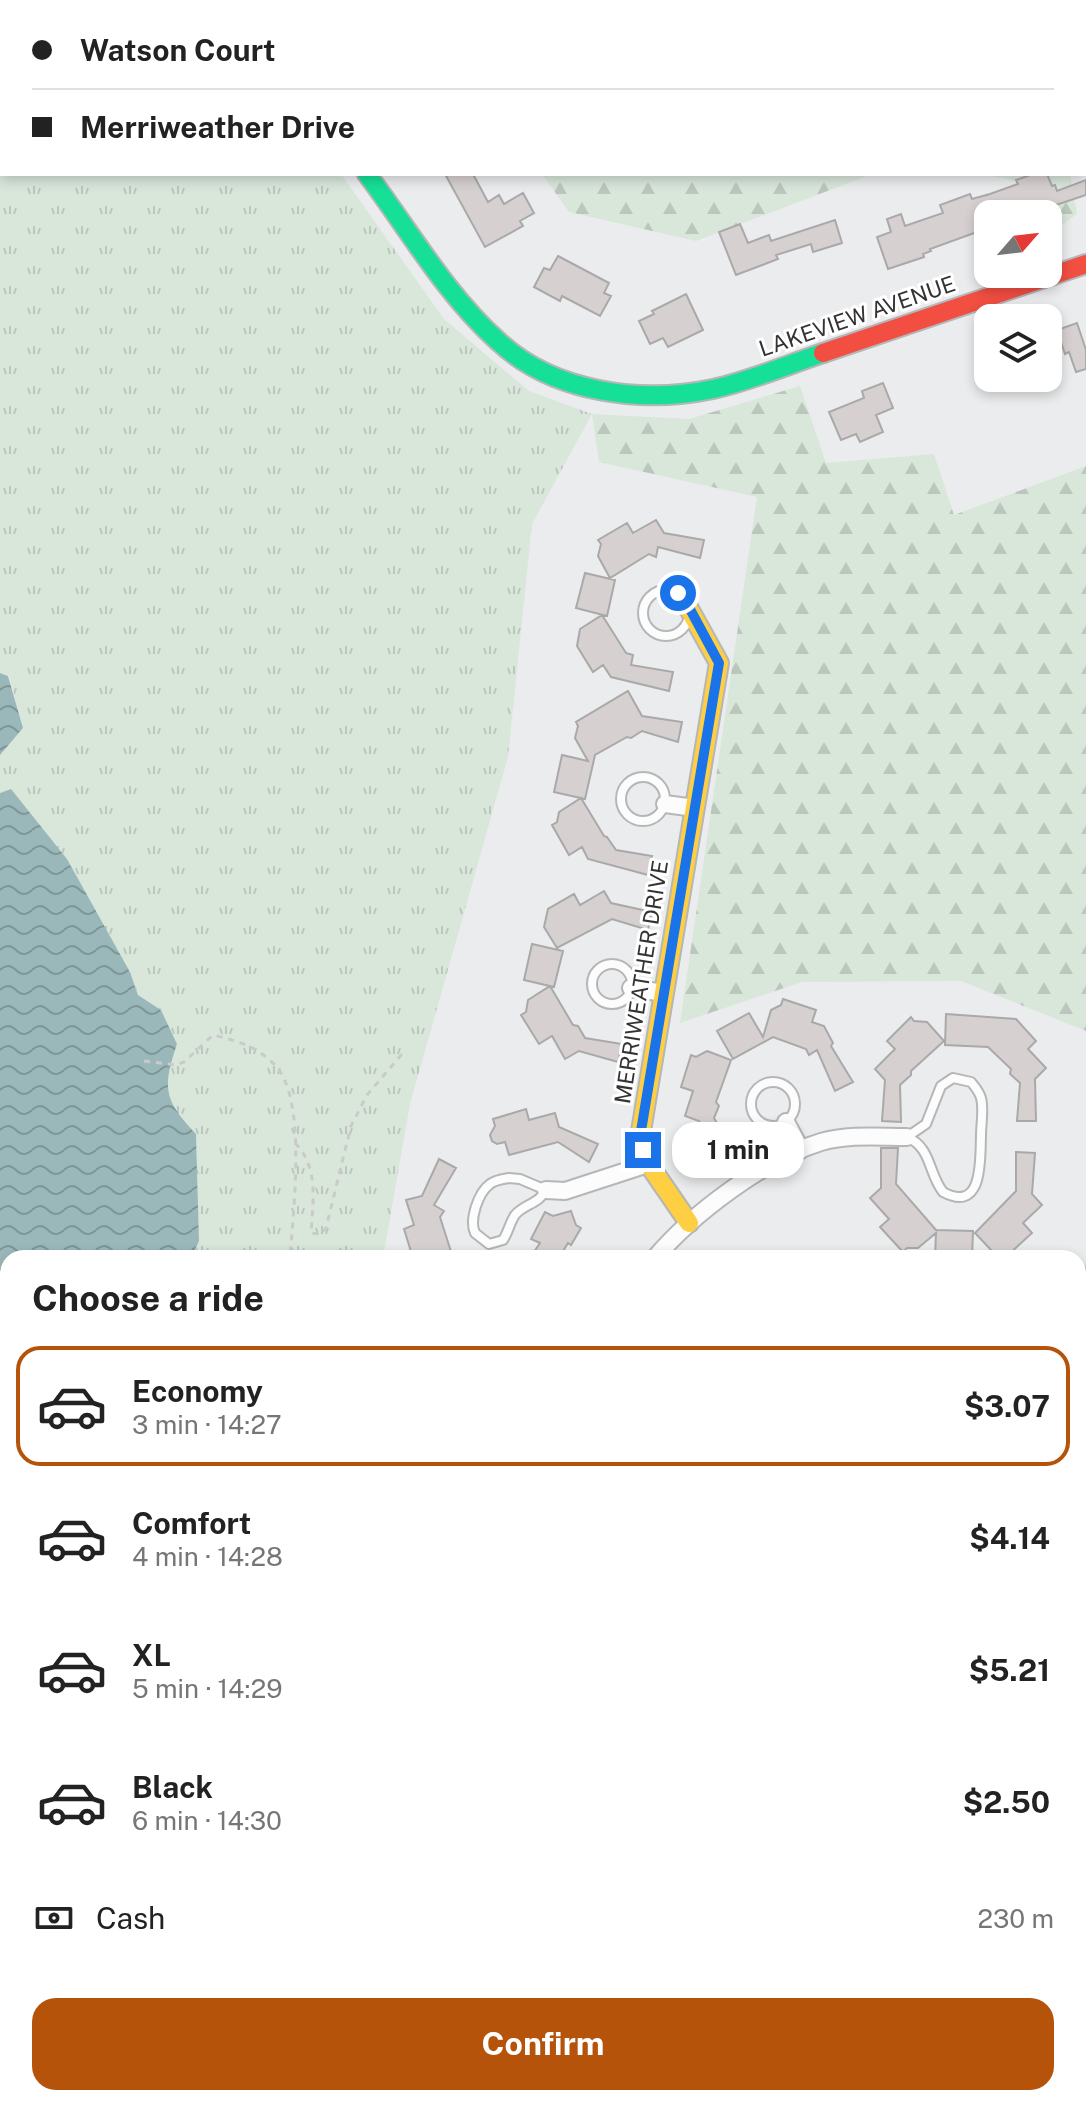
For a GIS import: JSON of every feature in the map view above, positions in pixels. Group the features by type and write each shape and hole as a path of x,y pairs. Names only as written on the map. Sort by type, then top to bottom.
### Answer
{"street":[{"name":"LAKEVIEW AVENUE","path":"369,176 479,323 503,345 553,376 584,387 639,396 672,396 715,389 1086,264"},
{"name":"MERRIWEATHER DRIVE","path":"648,1164 641,1131 719,663 689,609"},
{"path":"665,804 695,808"},
{"path":"631,988 664,993"},
{"path":"786,1122 801,1150"},
{"path":"663,1250 689,1223 730,1191 801,1150 848,1137 907,1137"},
{"path":"546,1190 565,1191 648,1164 689,1223"}],"lane":[{"path":"660,590 678,593 689,609 686,624 679,632 665,636 648,628 642,611 650,595 660,590"},
{"path":"641,776 651,778 662,787 665,804 659,815 642,821 632,818 624,810 621,794 633,779 641,776"},
{"path":"613,964 628,973 631,988 621,1002 611,1004 595,995 592,981 599,968 613,964"},
{"path":"964,1079 971,1082 982,1100 979,1181 976,1188 964,1196 950,1196 943,1192 924,1149 917,1141 907,1137 926,1124 941,1086 946,1081 964,1079"},
{"path":"778,1082 792,1092 794,1110 786,1122 772,1126 756,1118 751,1105 752,1097 763,1084 778,1082"},
{"path":"509,1178 520,1179 546,1190 539,1200 514,1216 503,1240 489,1244 475,1233 472,1219 486,1187 491,1183 509,1178"}],"path":[{"path":"144,1061 176,1065 184,1062 213,1035 246,1043 275,1065 285,1079 295,1124 290,1250"},
{"path":"295,1143 311,1168 311,1233 317,1235 326,1228 351,1126 367,1095 402,1054"}],"green space":[{"path":"0,176 342,176 444,319 529,391 592,414 532,524 508,757 410,1104 384,1250 195,1250 199,1241 196,1134 177,1112 168,1083 177,1044 161,1010 138,995 130,972 67,859 11,790 0,793 0,755 23,728 9,676 0,673"},
{"path":"543,176 867,176 696,241 569,212"},
{"path":"992,176 1070,176 1077,214 1062,225 1062,200 1038,200 1026,183"},
{"path":"800,386 826,463 934,454 954,515 1086,466 1086,1031 961,981 802,982 680,1023 757,497 599,462 592,414 689,419"}],"water":[{"path":"0,673 8,676 23,728 0,755"},
{"path":"11,789 67,859 130,972 138,995 161,1010 177,1044 168,1083 177,1112 196,1134 199,1241 195,1250 0,1250 0,793"}],"building":[{"path":"446,176 474,176 488,202 499,195 504,204 523,193 534,213 520,221 523,226 485,247"},
{"path":"1027,176 1048,176 1057,191 1086,180 1086,195 1062,203 1062,200 974,200 974,233 930,249 923,254 924,257 888,269 877,237 891,232 887,219 901,214 905,226 943,213 940,205 970,194 972,199 1018,184 1016,180"},
{"path":"835,220 842,243 813,252 811,244 776,255 778,259 736,275 719,232 740,224 748,243 769,235 771,241"},
{"path":"558,256 609,283 604,293 611,296 600,316 562,296 560,301 534,287 544,268 550,270"},
{"path":"686,294 703,330 668,347 663,338 650,344 639,321"},
{"path":"1077,323 1086,350 1086,369 1076,372 1069,352 1065,354 1062,328"},
{"path":"883,383 893,408 876,415 883,432 860,442 856,434 841,440 829,412 864,398 862,391"},
{"path":"656,520 664,533 704,540 700,558 658,547 656,557 649,554 610,578 598,556 601,544 598,540 627,523 633,533"},
{"path":"585,573 615,580 607,616 576,608"},
{"path":"602,615 626,653 633,655 631,665 673,672 669,691 611,677 603,665 593,672 577,646 580,629"},
{"path":"628,691 642,716 682,722 678,742 642,731 631,738 627,737 595,755 585,799 554,792 562,755 588,761 575,738 576,722"},
{"path":"581,798 616,850 652,856 648,875 588,859 582,847 569,855 552,825 557,822 559,812"},
{"path":"604,891 611,903 652,912 648,930 612,919 557,948 544,927 548,909 574,894 580,905"},
{"path":"532,944 563,951 554,987 524,980"},
{"path":"550,986 573,1025 578,1026 585,1038 622,1044 618,1062 579,1051 565,1059 552,1036 539,1044 521,1015 526,1012 528,1000"},
{"path":"783,999 816,1010 812,1022 824,1026 833,1043 831,1046 853,1082 835,1091 817,1050 809,1055 806,1049 773,1037 733,1059 717,1031 749,1013 763,1037 771,1010 781,1005"},
{"path":"946,1014 1016,1019 1036,1041 1028,1049 1046,1068 1035,1079 1036,1121 1017,1121 1020,1083 1010,1074 1011,1069 988,1047 945,1045"},
{"path":"911,1017 914,1021 927,1022 944,1041 900,1085 901,1122 882,1121 885,1080 875,1069 895,1049 887,1041"},
{"path":"707,1051 731,1060 716,1102 719,1106 714,1118 733,1151 716,1159 699,1121 685,1116 693,1091 681,1087 691,1055 696,1057"},
{"path":"526,1109 529,1120 555,1113 559,1127 598,1144 589,1162 558,1142 509,1155 505,1142 497,1144 492,1141 493,1119"},
{"path":"881,1148 898,1148 896,1184 936,1230 973,1231 972,1250 935,1250 936,1233 918,1248 901,1250 880,1227 889,1219 870,1198 881,1188"},
{"path":"1016,1152 1035,1153 1032,1194 1042,1205 1023,1223 1032,1233 1014,1250 991,1250 975,1233 1016,1191"},
{"path":"439,1159 456,1168 434,1205 444,1211 440,1217 450,1250 411,1250 404,1229 414,1225 406,1200 422,1196"},
{"path":"571,1211 576,1225 581,1228 571,1245 568,1243 564,1250 535,1250 540,1243 531,1239 545,1212 553,1216"}],"traffic: fast":[{"path":"368,176 429,261 480,324 521,359 546,373 600,390 657,395 686,393 741,382 823,353"}],"traffic: slow":[{"path":"689,609 719,663 641,1131 652,1169 689,1223"}],"traffic: jam":[{"path":"823,353 1086,264"}],"route":[{"path":"643,1150 641,1131 719,663 684,598 678,593"}]}
